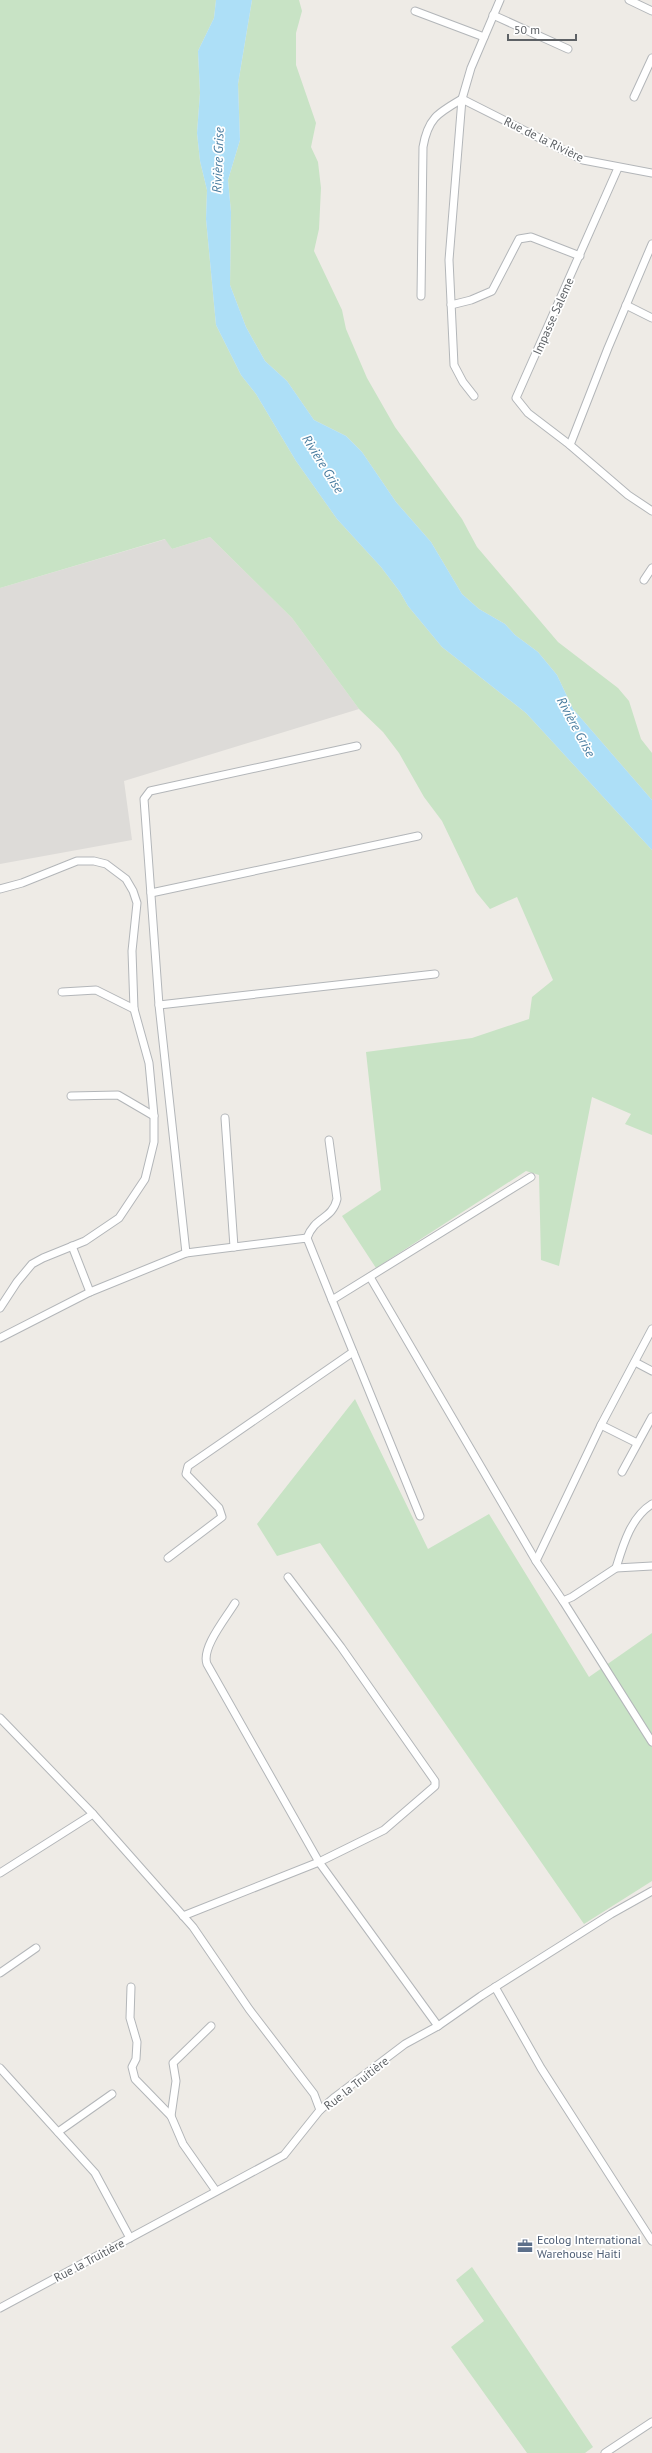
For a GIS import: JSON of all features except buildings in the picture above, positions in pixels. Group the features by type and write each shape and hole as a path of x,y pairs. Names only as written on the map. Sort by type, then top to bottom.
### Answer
{"street":[{"path":"474,396 463,382 454,365 449,260 462,99 471,68 500,0"},
{"path":"629,0 652,11"},
{"path":"415,11 484,36"},
{"path":"493,15 568,49"},
{"path":"634,97 652,58"},
{"path":"421,296 423,147 425,134 429,124 435,117 462,99"},
{"name":"Rue de la Rivière","path":"462,99 583,160 618,168 652,173"},
{"name":"Impasse Saleme","path":"570,445 528,413 516,398 618,168"},
{"path":"451,305 472,300 492,291 519,239 531,237 580,256"},
{"path":"652,244 570,445 628,495 652,511"},
{"path":"626,305 652,318"},
{"path":"644,580 652,568"},
{"path":"186,1253 159,1004 144,799 150,791 357,746"},
{"path":"151,894 418,836"},
{"path":"0,889 22,883 77,861 94,861 117,870 133,891 137,903 132,951 134,1009 149,1063 154,1116 150,1160 138,1192 119,1218 108,1227 72,1246 32,1264 17,1282 0,1308"},
{"path":"159,1004 435,974"},
{"path":"62,992 96,990 134,1009"},
{"path":"72,1096 118,1095 154,1116"},
{"path":"225,1118 234,1246"},
{"path":"329,1140 337,1199 335,1207 328,1215 313,1225 307,1238 420,1516"},
{"path":"332,1300 531,1178"},
{"path":"0,1338 90,1292 186,1253 307,1238"},
{"path":"72,1246 90,1292"},
{"path":"370,1277 536,1561 652,1742"},
{"path":"536,1561 601,1425 652,1329"},
{"path":"168,1558 222,1518 219,1508 186,1474 188,1466 353,1352"},
{"path":"635,1362 652,1371"},
{"path":"622,1472 652,1417"},
{"path":"601,1425 637,1443"},
{"path":"616,1568 623,1544 640,1514 652,1504"},
{"path":"563,1601 572,1597 616,1568 652,1566"},
{"path":"183,1916 319,1862 384,1830 434,1789 435,1781 341,1647 288,1577"},
{"path":"235,1603 207,1648 204,1658 319,1862 438,2026"},
{"path":"0,1718 93,1814 183,1916 249,2009 314,2094 320,2110"},
{"path":"0,1873 93,1814"},
{"name":"Rue la Truitière","path":"0,2308 284,2155 320,2110 406,2044 438,2026 495,1987 621,1908 652,1891"},
{"path":"0,1973 36,1948"},
{"path":"131,1987 130,2018 137,2042 136,2059 132,2067 135,2079 170,2116 183,2144 216,2191"},
{"path":"495,1987 541,2068 652,2241"},
{"path":"170,2116 176,2081 173,2063 211,2026"},
{"path":"0,2068 95,2174 130,2238"},
{"path":"58,2132 112,2094"},
{"path":"605,2453 652,2422"}],"shaded area":[{"path":"210,537 292,618 359,709 124,781 132,840 0,864 0,588 166,539 172,549"}],"green space":[{"path":"0,0 216,0 214,18 198,51 200,93 197,133 200,161 207,190 206,219 216,325 241,375 256,394 296,461 337,519 381,567 400,592 408,606 442,647 526,713 652,850 652,1135 625,1124 631,1114 592,1097 559,1266 541,1260 539,1175 526,1171 376,1268 342,1216 381,1190 366,1052 472,1038 529,1019 532,997 553,980 517,897 490,909 476,892 442,821 424,797 399,753 383,732 359,709 292,618 210,537 172,549 165,539 0,588"},
{"path":"252,0 299,0 302,11 296,33 296,65 316,123 311,147 318,162 321,188 319,229 314,251 342,310 346,329 367,378 395,427 462,519 477,547 558,642 618,688 629,701 641,739 652,753 652,800 573,709 557,675 538,652 515,635 505,624 479,609 462,594 431,542 396,502 362,452 346,436 314,420 287,381 265,361 246,327 230,285 231,212 228,180 240,140 238,84"},
{"path":"355,1399 428,1549 489,1514 589,1677 652,1633 652,1881 584,1924 320,1543 277,1556 257,1524"},
{"path":"472,2267 593,2447 585,2453 527,2453 451,2347 484,2321 456,2280"}],"water":[{"name":"Rivière Grise","path":"216,0 252,0 238,84 240,140 228,180 231,212 230,285 246,327 265,361 287,381 314,420 346,436 362,452 396,502 431,542 462,594 479,609 505,624 515,635 538,652 557,675 573,709 652,800 652,850 526,713 442,647 408,606 400,592 381,567 337,519 296,461 256,394 241,375 216,325 206,219 207,190 200,161 197,133 200,93 198,51 214,18"}],"place":[{"name":"Ecolog International Warehouse Haiti","path":"525,2246"}]}
